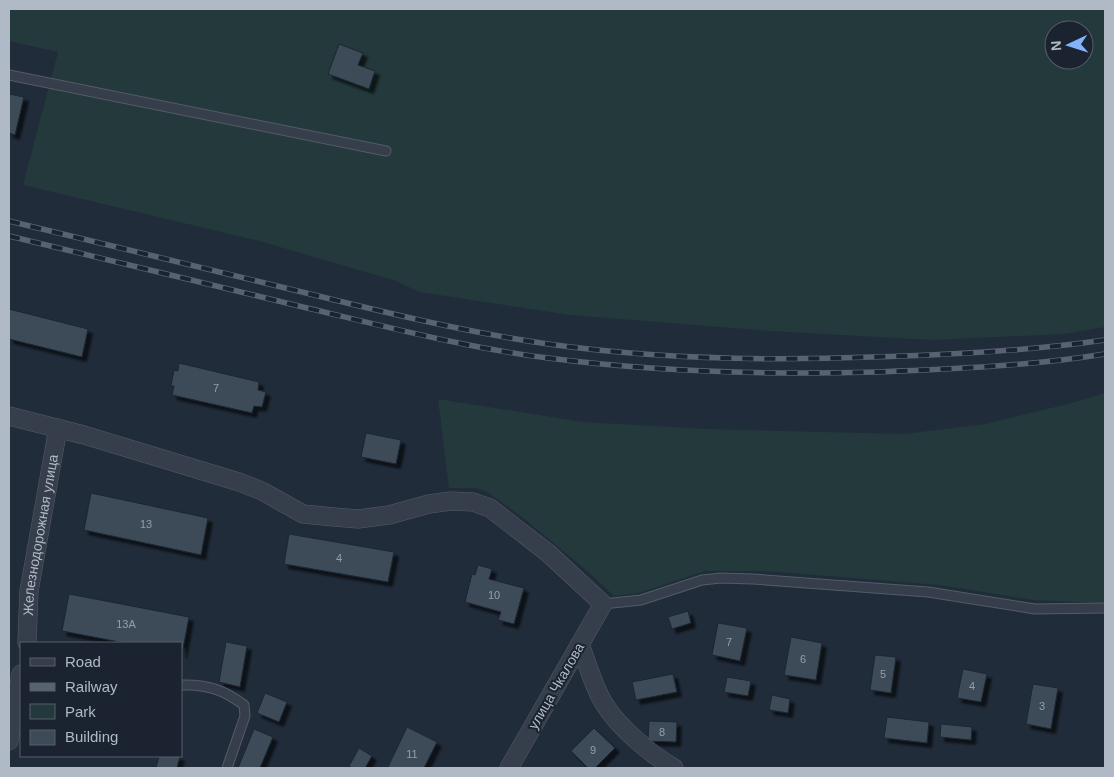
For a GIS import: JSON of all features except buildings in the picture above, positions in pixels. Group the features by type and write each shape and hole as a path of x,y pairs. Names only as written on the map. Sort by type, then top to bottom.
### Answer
{"street":[{"path":"9,416 58,428 239,482 262,491 303,514 358,519 389,516 429,504 451,501 473,502 490,508 548,553 603,604"},
{"name":"Железнодорожная улица","path":"27,642 28,591 58,428"},
{"name":"улица Чкалова","path":"509,768 603,604"},
{"path":"580,644 602,700 610,714 652,754 674,768"},
{"path":"9,741 20,680"}],"lane":[{"path":"9,75 386,151"},
{"path":"603,604 641,600 702,580 721,578 928,592 1035,609 1105,608"},
{"path":"182,686 199,684 229,694 244,705 245,716 227,768"}],"green space":[{"path":"9,9 1105,9 1105,327 1063,334 932,340 769,331 570,315 419,292 396,281 263,242 23,185 58,52 9,41"},
{"path":"1105,393 1105,602 1096,603 1034,600 939,585 766,571 705,571 639,593 614,596 585,569 523,518 489,493 476,488 449,488 438,399 583,422 708,429 904,434 985,424"}],"railway":[{"path":"9,221 424,321 486,334 588,349 709,358 831,358 988,352 1105,340"},
{"path":"9,236 427,336 487,349 589,363 753,373 836,373 991,366 1105,354"}]}
